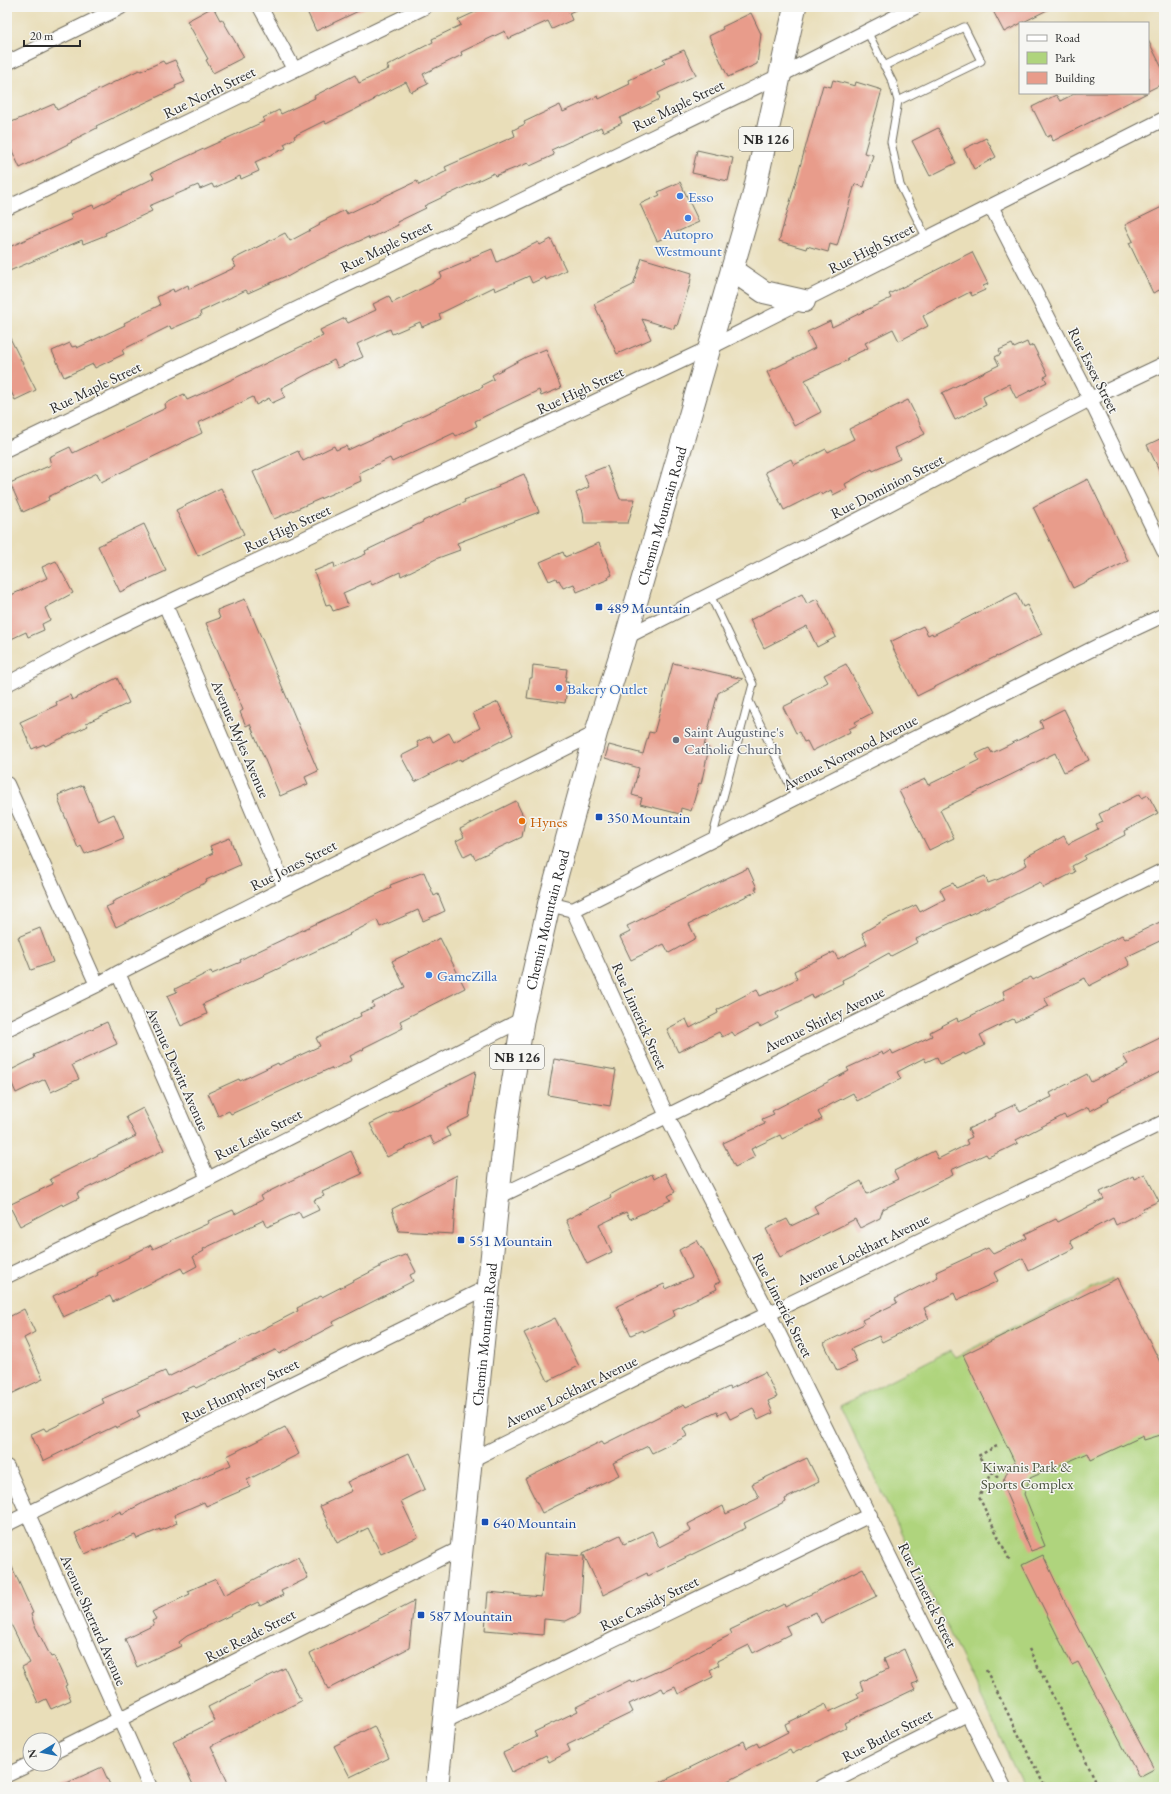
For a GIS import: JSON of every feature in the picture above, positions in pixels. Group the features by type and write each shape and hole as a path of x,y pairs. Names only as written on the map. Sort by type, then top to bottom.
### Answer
{"main road":[{"name":"Chemin Mountain Road","path":"437,1787 469,1461 506,1125 523,1019 549,904 596,733 626,637 752,197 781,75 795,7"},
{"path":"732,270 764,292 804,301"}],"street":[{"path":"7,63 121,7"},
{"path":"260,7 294,69"},
{"name":"Rue North Street","path":"7,208 425,7"},
{"name":"Rue Maple Street","path":"7,449 781,75 915,7"},
{"name":"Rue High Street","path":"7,684 84,643 165,604 709,348 1164,118"},
{"name":"Rue Essex Street","path":"991,206 1090,399 1164,551"},
{"name":"Rue Dominion Street","path":"626,637 858,520 1090,399 1164,364"},
{"name":"Avenue Myles Avenue","path":"165,604 285,888"},
{"name":"Avenue Norwood Avenue","path":"574,910 711,840 1164,615"},
{"name":"Rue Jones Street","path":"7,1029 596,733"},
{"path":"7,784 97,985"},
{"name":"Avenue Shirley Avenue","path":"498,1197 666,1116 1164,870"},
{"path":"549,904 574,910"},
{"name":"Rue Limerick Street","path":"574,910 666,1116 770,1314 1004,1787"},
{"name":"Avenue Dewitt Avenue","path":"118,973 208,1179"},
{"name":"Rue Leslie Street","path":"7,1276 208,1179 523,1019"},
{"name":"Avenue Lockhart Avenue","path":"469,1461 1164,1122"},
{"name":"Rue Humphrey Street","path":"7,1524 488,1287"},
{"name":"Avenue Sherrard Avenue","path":"7,1466 150,1787"},
{"name":"Rue Cassidy Street","path":"443,1722 870,1515"},
{"name":"Rue Reade Street","path":"62,1748 461,1548"},
{"name":"Rue Butler Street","path":"822,1787 967,1714"},
{"path":"7,1776 22,1768"}],"lane":[{"path":"884,66 964,27 981,61 898,101"},
{"path":"867,31 893,83 898,101 891,142 900,185 927,239"},
{"path":"710,595 753,684 711,840"},
{"path":"749,701 796,798"}],"path":[{"path":"997,1446 978,1456 999,1478"},
{"path":"993,1471 979,1497 1010,1561"},
{"path":"1029,1649 1095,1779 1079,1787"},
{"path":"986,1670 1045,1787"}],"green space":[{"name":"Kiwanis Park & Sports Complex","path":"1112,1279 1164,1384 1164,1784 1157,1787 1024,1787 840,1406 950,1350 955,1357"}],"building":[{"path":"213,7 220,20 222,19 244,57 213,73 206,60 208,59 187,21"},
{"path":"305,7 367,7 316,31"},
{"path":"486,7 582,7 569,13 572,20 552,29 548,21 508,39 505,31 461,52 462,55 423,74 428,84 411,92 406,82 326,124 324,121 294,136 295,138 284,144 286,148 255,162 259,171 241,179 240,176 214,188 212,184 200,189 198,185 149,206 152,211 105,233 106,235 83,244 82,240 7,272 7,248 72,219 70,214 93,205 94,208 154,178 151,173 265,121 263,118 279,110 281,114 315,98 314,96 355,75 359,83 389,69 387,66 433,42 432,39 461,25 458,20"},
{"path":"991,7 1053,7 1024,22 1019,22 1019,24 1004,32"},
{"path":"751,13 761,34 757,64 728,77 709,36 723,29 722,27"},
{"path":"1149,42 1164,72 1164,83 1149,90"},
{"path":"684,50 696,75 658,93 660,99 620,118 622,123 603,132 601,127 551,150 554,155 530,166 528,163 495,176 494,173 424,206 426,208 397,222 398,225 369,239 368,237 310,264 287,277 286,276 248,293 246,290 200,312 201,316 171,329 170,326 122,350 124,354 95,368 93,364 64,377 52,351 70,343 72,347 76,346 77,348 125,325 124,323 160,305 157,297 173,289 174,292 188,285 189,289 236,267 232,260 285,233 290,241 320,225 319,223 345,210 347,214 417,181 419,185 447,171 445,167 515,136 513,130 525,124 524,122 560,105 563,112 598,96 599,99 630,84 629,80 665,63 663,59"},
{"path":"175,60 185,82 175,86 176,88 96,126 97,128 71,141 72,142 20,168 7,140 7,124 54,104 57,110 139,70 141,71 163,61 165,64"},
{"path":"833,80 855,86 856,82 882,90 864,153 873,155 864,187 855,184 837,246 830,244 828,252 807,246 806,249 779,241 823,85 831,87"},
{"path":"1074,94 1145,94 1053,141 1051,135 1047,137 1032,107 1056,95 1060,101"},
{"path":"938,128 956,163 930,176 912,141"},
{"path":"986,138 996,157 974,169 964,149"},
{"path":"697,150 733,158 728,181 692,173"},
{"path":"680,182 699,222 657,241 640,204 660,195 658,192"},
{"path":"1164,206 1164,288 1153,293 1129,243 1133,241 1125,225"},
{"path":"551,239 566,270 546,280 545,277 532,283 529,276 495,291 494,287 439,314 441,319 422,327 420,322 392,334 390,329 357,344 363,357 338,368 334,360 281,388 285,397 272,403 269,398 256,405 253,397 198,423 202,433 101,482 97,473 48,497 49,500 23,512 10,483 51,465 49,457 70,447 73,453 166,408 165,404 184,394 187,400 212,389 323,336 320,330 345,318 348,323 376,310 373,304 389,296 392,303 433,283 442,277 440,273 471,260 470,258 492,249 497,262 538,242 540,245"},
{"path":"972,252 988,284 983,286 985,290 972,296 970,292 923,316 928,326 899,341 893,329 865,343 868,348 847,358 848,360 805,380 821,412 794,426 767,372 815,348 807,332 830,321 832,327 891,298 889,294"},
{"path":"642,258 692,273 690,284 677,326 675,325 674,329 642,319 651,339 617,354 594,304 633,285"},
{"path":"7,332 36,390 15,400 7,383"},
{"path":"1027,342 1029,347 1033,345 1048,375 1044,377 1047,382 1016,398 1009,384 983,397 986,405 955,420 942,393 999,365 995,357 1001,354 999,350 1012,344 1014,348"},
{"path":"546,349 561,388 541,396 539,390 475,421 477,426 456,436 454,433 392,462 390,458 359,473 361,481 274,519 253,472 298,451 303,461 334,446 336,450 346,446 348,450 483,387 482,385 494,379 492,375 526,357"},
{"path":"908,400 925,434 895,448 900,459 873,471 872,469 845,484 847,488 833,495 831,490 822,495 820,492 784,510 765,472 791,459 794,465 826,449 828,452 854,439 849,429"},
{"path":"1164,437 1164,480 1147,445"},
{"path":"607,466 620,499 635,499 628,523 584,523 583,512 576,493 589,487 584,475"},
{"path":"524,474 539,512 457,543 460,550 438,558 401,576 400,572 372,585 370,581 343,593 348,606 333,611 330,604 326,605 314,571 334,563 335,568 366,554 365,551 423,521 465,502 464,500 499,487 498,485"},
{"path":"1088,479 1128,561 1073,588 1033,507"},
{"path":"221,488 244,534 198,556 176,510"},
{"path":"144,524 166,571 120,592 98,546"},
{"path":"599,543 612,575 608,577 609,579 577,592 574,584 563,588 559,580 557,581 556,578 549,581 540,562 563,552 565,557"},
{"path":"56,561 73,593 45,608 50,620 42,624 44,630 28,637 26,632 7,641 7,597 47,578 42,567"},
{"path":"1016,593 1023,607 1027,605 1042,634 917,696 890,642 923,626 928,635 932,633 933,635"},
{"path":"802,594 807,604 817,599 836,637 817,647 807,626 764,648 750,620"},
{"path":"245,599 318,771 305,777 308,784 280,796 250,724 246,726 240,712 243,710 206,623 220,618 217,610"},
{"name":"Saint Augustine's Catholic Church","path":"673,663 743,679 718,693 704,746 709,748 701,784 699,783 691,811 681,808 680,814 640,804 642,798 632,795 639,768 605,758 609,745 643,754 649,732 654,733"},
{"path":"846,664 872,713 855,722 857,725 849,729 850,732 812,751 807,741 804,742 799,732 796,733 783,707 828,682 824,675"},
{"path":"533,665 567,669 565,682 568,682 565,703 527,698 530,678 532,678"},
{"path":"117,678 129,703 86,723 88,726 45,746 44,744 32,749 20,722 57,705 56,702 70,695 72,700"},
{"path":"498,702 513,735 461,761 460,759 415,782 401,756 419,747 417,742 430,736 433,742 449,733 454,742 480,728 473,713"},
{"path":"1064,709 1089,760 1064,772 1055,753 940,810 954,838 929,850 899,791 925,779 928,785 979,760 976,754 989,748 992,753 1043,728 1040,721"},
{"path":"83,785 98,821 114,814 124,838 85,854 81,846 78,848 59,802 58,795"},
{"path":"1140,794 1142,798 1148,795 1158,813 1124,831 1125,835 1084,856 1085,859 1072,866 1075,872 1043,888 1040,882 988,908 988,906 916,939 918,942 891,956 889,953 842,980 843,983 813,998 812,995 776,1013 778,1018 760,1027 758,1024 735,1036 732,1032 722,1037 719,1032 678,1052 667,1029 686,1019 690,1028 718,1013 717,1010 757,989 760,996 779,988 797,979 794,971 834,952 838,959 867,944 862,933 884,920 916,905 920,912 945,899 940,889 953,883 956,888 985,876 988,883 999,879 1027,865 1024,858 1064,836 1068,844 1098,829 1096,825 1103,822 1099,814"},
{"path":"516,801 525,820 522,837 475,859 472,853 464,857 456,841 464,837 460,829"},
{"path":"230,838 240,865 206,880 207,882 116,927 106,907 113,904 112,902 213,853 210,846"},
{"path":"748,868 757,891 689,924 696,938 669,953 664,944 631,960 620,937 630,932 627,926"},
{"path":"424,872 434,896 438,894 445,911 423,921 418,910 380,927 377,920 349,934 350,935 203,1004 207,1014 181,1026 167,996 177,992 175,989 211,971 212,974 241,962 240,960 248,956 391,888 390,885"},
{"path":"1164,920 1164,939 1126,957 1130,965 1089,986 1085,978 1044,998 1049,1006 1015,1022 1013,1019 980,1035 985,1045 965,1055 964,1053 940,1064 937,1057 926,1062 924,1058 897,1072 901,1079 857,1101 853,1093 818,1112 822,1119 782,1139 780,1135 751,1149 755,1157 735,1167 723,1143 765,1124 762,1119 774,1114 772,1111 849,1071 847,1068 882,1052 883,1055 891,1050 893,1054 932,1036 930,1032 957,1018 958,1022 1005,999 1003,991 1031,977 1033,980 1122,935 1125,939"},
{"path":"40,928 53,962 31,970 18,937"},
{"path":"440,938 465,988 400,1021 403,1028 350,1056 352,1060 332,1070 331,1068 231,1114 229,1111 218,1116 208,1093 239,1079 240,1081 278,1063 279,1065 320,1046 316,1038 361,1016 360,1013 374,1007 372,1003 405,987 392,961"},
{"path":"107,1022 117,1044 72,1065 79,1079 51,1092 45,1079 16,1093 7,1072 35,1058 34,1055"},
{"path":"1164,1036 1164,1070 1108,1098 1109,1101 1090,1111 1088,1107 1066,1118 1064,1115 1016,1140 1018,1143 1004,1150 988,1157 986,1154 951,1170 953,1175 883,1209 880,1218 860,1228 855,1219 780,1257 766,1229 787,1219 791,1226 818,1213 814,1206 861,1181 867,1194 898,1179 894,1171 934,1151 938,1159 968,1144 966,1140 972,1137 968,1129 996,1116 995,1114 1016,1104 1020,1112 1052,1097 1050,1093 1087,1074 1091,1082 1128,1064 1123,1056"},
{"path":"554,1059 616,1070 610,1106 548,1095"},
{"path":"476,1071 469,1117 446,1128 450,1136 434,1144 430,1136 387,1157 370,1124"},
{"path":"143,1108 164,1150 77,1193 79,1198 63,1206 62,1204 20,1226 9,1205 53,1184 50,1179 136,1136 126,1117"},
{"path":"351,1151 362,1174 322,1192 324,1196 314,1200 319,1210 302,1218 299,1212 267,1227 264,1220 203,1249 204,1251 193,1257 197,1266 184,1273 181,1268 113,1302 110,1296 63,1317 53,1296 98,1275 97,1273 151,1245 153,1249 233,1210 235,1214 262,1200 260,1196"},
{"path":"665,1173 675,1192 668,1196 671,1200 630,1219 626,1212 599,1225 612,1252 587,1264 566,1220 611,1197 610,1195 619,1190 652,1174 654,1179"},
{"path":"1145,1174 1159,1201 1143,1208 1144,1211 1116,1225 1113,1218 1090,1230 1070,1241 1074,1248 1029,1271 1023,1258 994,1273 998,1281 957,1300 954,1293 924,1308 929,1319 882,1342 879,1336 851,1349 857,1362 837,1371 824,1343 864,1324 862,1320 897,1303 895,1299 938,1277 936,1272 988,1248 993,1254 1027,1238 1025,1234 1056,1219 1058,1222 1104,1199 1100,1192 1133,1176 1134,1179"},
{"path":"457,1175 453,1234 399,1231 392,1209"},
{"path":"697,1240 720,1282 715,1284 717,1289 673,1310 675,1316 643,1332 642,1330 631,1335 617,1306 664,1284 666,1289 692,1277 679,1250"},
{"path":"407,1254 416,1272 410,1275 413,1281 333,1322 334,1325 279,1354 275,1350 196,1388 194,1386 137,1411 140,1416 116,1428 115,1426 43,1461 31,1434 44,1428 46,1431 104,1403 102,1399 165,1371 168,1377 226,1349 298,1311 297,1308 321,1296 322,1297 380,1267 380,1265"},
{"path":"1118,1278 1164,1370 1164,1434 1144,1440 1143,1436 1091,1460 1088,1453 1030,1478 1024,1494 1045,1546 1031,1551 1002,1484 1008,1470 1017,1467 963,1355"},
{"path":"24,1309 35,1332 24,1338 43,1379 11,1394 7,1384 7,1318"},
{"path":"555,1318 579,1366 548,1381 524,1333"},
{"path":"765,1372 777,1397 768,1401 773,1413 758,1420 753,1408 730,1419 726,1411 718,1415 717,1412 683,1428 687,1436 652,1453 648,1446 613,1463 619,1475 542,1513 525,1479 602,1441 604,1444 684,1404 686,1407 729,1387 730,1389"},
{"path":"285,1427 299,1454 247,1480 250,1487 206,1506 204,1502 174,1515 177,1523 160,1531 160,1529 137,1539 135,1535 85,1554 75,1533 121,1511 122,1514 147,1501 231,1465 227,1456"},
{"path":"409,1453 425,1489 401,1501 418,1537 381,1554 368,1528 337,1543 320,1506 352,1491 347,1482"},
{"path":"807,1458 819,1482 785,1499 786,1502 744,1523 746,1528 648,1576 647,1573 603,1595 583,1553 620,1535 624,1544 652,1531 659,1547 691,1531 688,1524 723,1506 726,1514 759,1498 752,1484"},
{"path":"545,1553 584,1556 580,1614 566,1621 544,1619 543,1635 485,1630 488,1592 541,1597"},
{"path":"1043,1555 1067,1606 1154,1769 1139,1777 1078,1662 1072,1665 1022,1565"},
{"path":"7,1556 33,1613 31,1614 34,1624 51,1657 54,1656 67,1685 65,1686 71,1700 51,1709 46,1699 38,1703 22,1667 30,1663 7,1616"},
{"path":"298,1557 308,1578 281,1591 283,1595 260,1606 258,1602 187,1636 179,1642 181,1646 137,1667 125,1639 154,1625 152,1621 156,1619 152,1612 190,1594 188,1591 216,1579 224,1595"},
{"path":"863,1568 877,1596 821,1623 816,1612 786,1626 790,1634 753,1653 749,1645 717,1661 719,1665 710,1670 713,1677 678,1694 675,1687 664,1692 662,1688 629,1704 633,1712 567,1744 570,1751 549,1762 546,1755 512,1772 503,1753 537,1737 534,1732 578,1711 576,1707 630,1680 632,1683 677,1662 732,1634 730,1630 784,1604 785,1607"},
{"path":"414,1601 409,1648 328,1689 310,1654"},
{"path":"904,1649 918,1682 912,1684 915,1689 844,1723 846,1727 792,1754 790,1750 716,1787 651,1787 744,1741 747,1748 757,1743 759,1747 788,1732 785,1724 826,1704 829,1712 859,1698 857,1693 863,1690 860,1682 888,1669 884,1659"},
{"path":"285,1668 301,1701 211,1746 230,1787 194,1787 173,1741 215,1721 208,1707"},
{"path":"374,1726 389,1758 350,1777 334,1746"},
{"path":"102,1767 111,1787 58,1787"}],"place":[{"name":"Esso","path":"680,196"},
{"name":"Autopro Westmount","path":"688,218"},
{"name":"489 Mountain","path":"599,607"},
{"name":"Bakery Outlet","path":"559,688"},
{"name":"Saint Augustine's Catholic Church","path":"676,740"},
{"name":"350 Mountain","path":"599,817"},
{"name":"Hynes","path":"522,821"},
{"name":"GameZilla","path":"429,975"},
{"name":"551 Mountain","path":"461,1240"},
{"name":"640 Mountain","path":"485,1522"},
{"name":"587 Mountain","path":"421,1615"}]}
